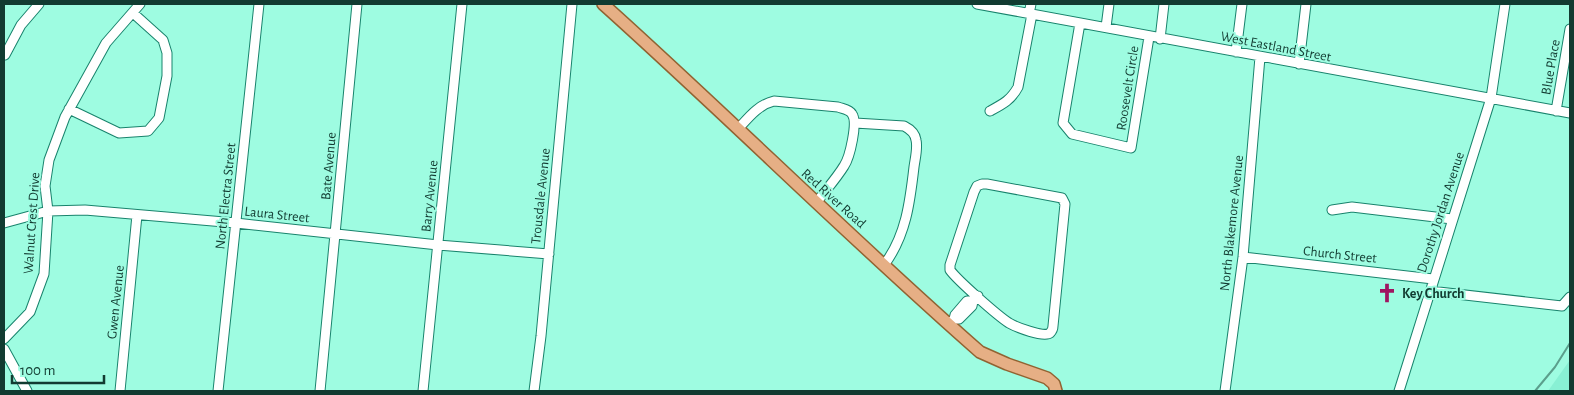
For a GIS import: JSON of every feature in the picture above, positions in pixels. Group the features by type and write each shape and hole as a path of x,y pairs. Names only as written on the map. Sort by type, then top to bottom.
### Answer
{"main road":[{"name":"Red River Road","path":"603,4 884,265 952,322 980,352 1047,378 1054,384 1056,391"}],"street":[{"path":"5,55 21,25 39,4"},
{"name":"Walnut Crest Drive","path":"4,338 30,312 44,274 48,211 45,186 49,160 69,109 106,44 140,4"},
{"name":"North Electra Street","path":"218,391 259,4"},
{"name":"Bate Avenue","path":"320,391 357,4"},
{"name":"Barry Avenue","path":"423,391 462,4"},
{"name":"Trousdale Avenue","path":"534,391 549,254 572,4"},
{"name":"West Eastland Street","path":"976,4 1570,113"},
{"path":"990,111 1006,103 1018,87 1031,14 1031,4"},
{"path":"1106,28 1109,4"},
{"path":"1160,39 1164,4"},
{"path":"1236,52 1242,4"},
{"path":"1299,64 1306,4"},
{"name":"Dorothy Jordan Avenue","path":"1399,391 1491,98 1505,4"},
{"path":"69,109 119,132 148,131 159,118 167,76 167,53 163,40 133,14"},
{"name":"Roosevelt Circle","path":"1080,23 1063,123 1072,134 1131,148 1150,37"},
{"name":"Blue Place","path":"1556,110 1570,29"},
{"name":"North Blakemore Avenue","path":"1225,391 1243,257 1260,57"},
{"path":"738,129 756,110 765,103 774,101 848,110 853,115 855,122 845,165 816,203"},
{"path":"855,122 904,126 910,129 916,140 910,204 897,247 884,265"},
{"path":"987,184 1062,198 1065,204 1052,332 1044,335 1018,328 975,298 950,270 950,265 977,186 987,184"},
{"path":"1332,210 1352,207 1452,219"},
{"name":"Laura Street","path":"4,223 48,211 85,210 236,223 438,245 549,254"},
{"name":"Gwen Avenue","path":"120,391 137,215"},
{"name":"Church Street","path":"1243,257 1434,279"},
{"path":"1430,291 1562,306 1570,297"},
{"path":"952,322 966,313 972,306 975,298"},
{"path":"4,349 27,391"}],"shaded area":[{"path":"1570,360 1570,391 1548,391"}],"railway":[{"path":"1535,391 1555,367 1570,343"}],"place":[{"name":"Key Church","path":"1387,293"}]}
